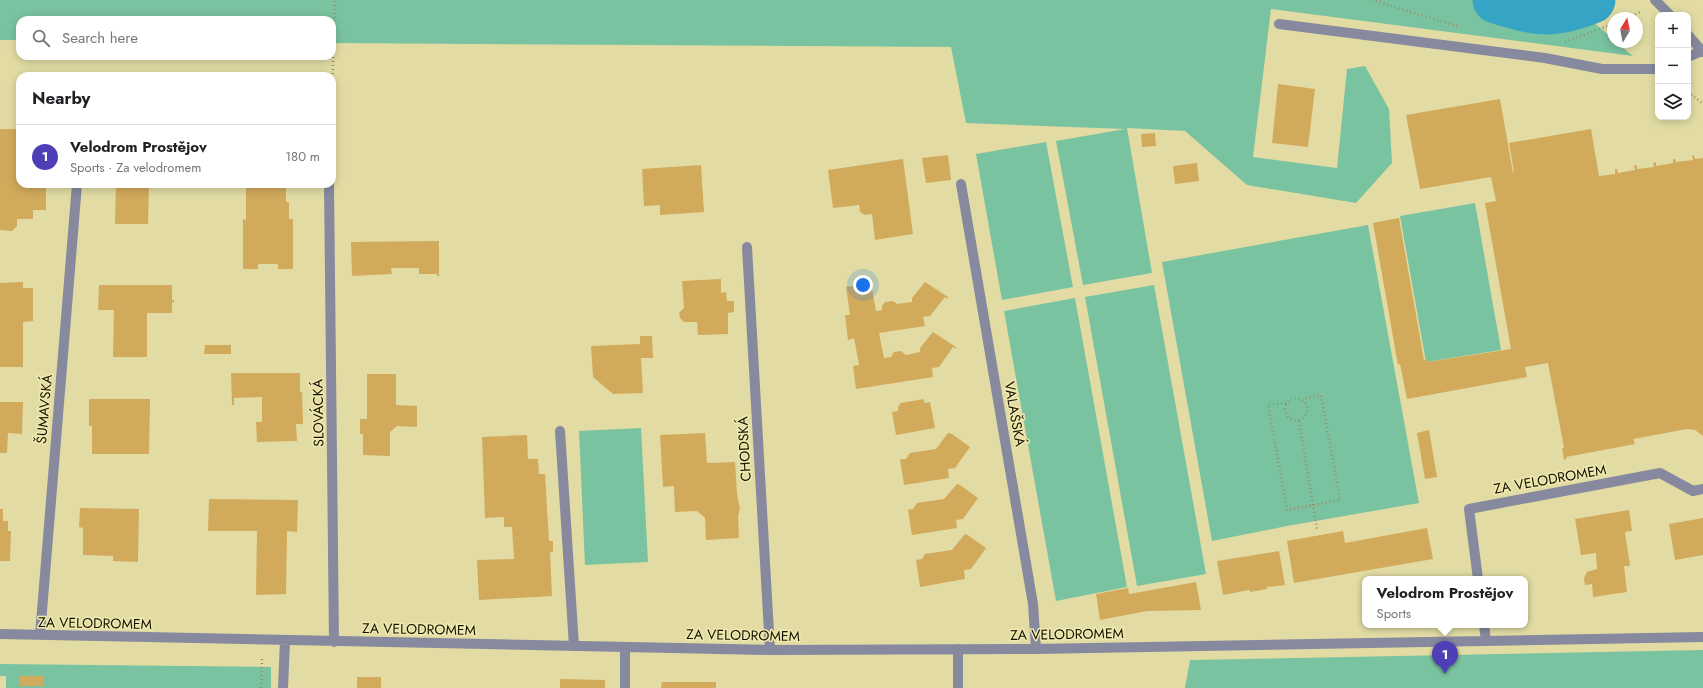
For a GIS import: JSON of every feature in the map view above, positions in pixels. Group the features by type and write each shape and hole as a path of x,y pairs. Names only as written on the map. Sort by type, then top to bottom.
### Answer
{"street":[{"path":"1655,0 1667,12"},
{"path":"1278,24 1545,58 1602,69 1655,69"},
{"path":"1691,38 1703,52 1691,56"},
{"name":"VALAŠSKÁ","path":"961,184 1033,604 1036,649"},
{"name":"ŠUMAVSKÁ","path":"40,635 77,188"},
{"name":"SLOVÁCKÁ","path":"329,188 334,642"},
{"name":"CHODSKÁ","path":"747,247 770,650"},
{"path":"560,431 574,646"},
{"name":"ZA VELODROMEM","path":"1478,576 1469,509 1660,473 1693,491 1703,489"},
{"path":"1484,628 1486,641"},
{"name":"ZA VELODROMEM","path":"0,634 263,641 770,650 1036,649 1703,637"},
{"path":"283,688 285,641"},
{"path":"625,647 625,688"},
{"path":"958,649 958,688"}],"path":[{"path":"334,16 335,0"},
{"path":"1372,0 1467,29"},
{"path":"1558,45 1607,26"},
{"path":"333,60 333,72"},
{"path":"1691,94 1703,104"},
{"path":"1321,395 1340,500 1287,510 1268,405 1286,403 1293,398 1303,399 1321,395"},
{"path":"1286,403 1285,407 1287,416 1294,421 1298,421 1303,419 1307,413 1306,403 1303,399"},
{"path":"1298,421 1317,529"},
{"path":"261,688 263,641"}],"green space":[{"path":"0,0 1568,0 1607,34 1607,48 1623,48 1633,56 1271,9 1253,157 1337,168 1347,69 1365,66 1389,109 1392,163 1356,203 1247,185 1185,131 1127,128 1152,273 1083,285 1056,141 1125,129 966,123 951,47 336,43 336,16 16,16 16,40 0,40"},
{"path":"1046,142 1073,287 1002,300 976,154"},
{"path":"1475,203 1501,350 1426,362 1400,216"},
{"path":"1368,225 1419,503 1287,526 1212,541 1162,262"},
{"path":"1154,285 1206,574 1137,586 1085,297"},
{"path":"1075,298 1127,587 1056,601 1004,311"},
{"path":"641,428 648,562 585,565 579,431"},
{"path":"1703,650 1703,688 1185,688 1190,660"},
{"path":"0,664 271,667 271,688 6,688 6,676 0,676"}],"building":[{"path":"1278,84 1315,89 1308,147 1272,143"},
{"path":"1500,99 1513,173 1509,143 1591,129 1599,176 1615,174 1615,169 1617,169 1618,173 1635,170 1634,166 1637,165 1637,169 1654,167 1653,163 1656,162 1656,166 1673,163 1673,159 1675,159 1676,162 1693,160 1692,156 1694,155 1695,159 1703,158 1703,436 1695,430 1687,429 1633,439 1635,444 1566,457 1564,460 1562,448 1564,448 1548,363 1525,367 1527,377 1407,399 1400,364 1398,365 1373,223 1399,218 1424,360 1427,359 1427,362 1511,349 1485,203 1496,201 1491,177 1420,189 1406,115"},
{"path":"0,129 16,129 16,188 46,188 46,210 33,210 33,219 17,219 17,226 12,231 0,230"},
{"path":"1155,133 1156,146 1142,147 1141,134"},
{"path":"948,155 951,180 926,183 922,158"},
{"path":"903,159 913,234 875,240 872,214 865,215 860,212 859,205 833,208 828,170"},
{"path":"1197,163 1199,181 1175,184 1173,166"},
{"path":"701,165 704,212 660,215 660,205 644,206 642,169"},
{"path":"116,188 149,188 148,224 115,224"},
{"path":"246,188 286,188 286,202 289,202 289,219 293,219 293,269 278,269 278,264 258,264 258,269 243,269 243,219 246,220"},
{"path":"439,241 439,276 437,276 437,274 419,274 419,268 391,268 392,274 352,276 351,242"},
{"path":"721,279 721,293 726,292 727,301 734,301 734,312 728,313 728,334 698,335 697,322 684,322 680,318 679,313 684,308 682,281"},
{"path":"23,282 23,288 33,288 33,321 23,322 23,367 0,367 0,283"},
{"path":"925,282 948,297 948,299 945,297 930,316 923,317 925,326 879,333 884,358 891,357 894,352 901,351 906,355 920,352 920,348 933,332 956,347 956,349 953,347 939,367 932,368 933,377 856,389 853,366 859,365 854,338 848,340 845,315 850,315 846,287 871,283 876,311 882,310 882,306 885,302 893,301 897,304 912,302 912,298"},
{"path":"99,285 172,285 172,300 174,300 174,303 172,302 172,313 147,313 147,357 113,357 114,310 98,310"},
{"path":"640,336 652,336 653,358 641,358 643,393 613,394 593,377 591,346 640,344"},
{"path":"205,345 231,345 231,354 204,354"},
{"path":"231,373 300,373 303,424 296,424 297,441 257,442 256,422 262,422 262,397 234,398 234,405 232,405"},
{"path":"367,374 396,374 396,405 417,406 417,427 397,426 390,432 390,456 363,455 363,434 360,434 360,419 367,419"},
{"path":"89,399 150,399 149,454 92,454 92,426 89,426"},
{"path":"924,399 924,403 930,402 935,428 896,435 892,412 898,411 898,407 901,403"},
{"path":"0,402 23,402 22,434 8,433 7,453 0,453"},
{"path":"1429,430 1437,477 1425,479 1417,433"},
{"path":"705,433 707,463 735,462 737,494 740,508 738,516 739,538 706,540 705,518 697,511 675,512 674,486 663,487 660,435"},
{"path":"948,433 952,434 970,447 955,468 948,469 949,478 904,485 900,459 906,459 910,453 936,449"},
{"path":"527,435 528,459 538,459 539,474 545,474 549,541 553,541 553,552 550,552 552,596 479,600 477,560 514,559 512,527 504,527 504,517 485,518 482,437"},
{"path":"957,484 978,498 963,519 956,520 957,528 912,535 908,510 913,509 917,503 944,499"},
{"path":"209,499 298,500 297,532 287,531 286,594 256,595 257,531 208,531"},
{"path":"80,508 139,509 138,562 113,561 113,556 83,555 83,528 79,527"},
{"path":"0,509 3,509 3,521 8,521 8,531 11,531 10,561 0,561"},
{"path":"1629,510 1632,531 1625,532 1630,566 1624,566 1627,592 1593,597 1592,584 1585,585 1584,578 1587,572 1597,569 1596,553 1581,555 1575,519"},
{"path":"1703,518 1703,555 1675,560 1669,524"},
{"path":"1427,528 1433,559 1294,583 1287,541 1343,531 1345,543"},
{"path":"966,534 986,548 971,569 964,570 965,579 920,587 916,560 922,559 925,554 952,550"},
{"path":"1279,551 1285,585 1267,587 1267,589 1250,592 1249,590 1223,595 1217,561"},
{"path":"1196,582 1201,610 1147,611 1100,620 1096,594 1128,588 1129,594"},
{"path":"19,676 43,676 43,686 19,686"},
{"path":"357,677 381,677 381,688 357,688"},
{"path":"560,679 605,680 605,688 560,688"},
{"path":"662,682 716,682 716,688 661,688"}],"waterway":[{"path":"1496,0 1522,8 1544,11 1566,9 1592,0"}],"place":[{"name":"Velodrom Prostějov","path":"1445,674"}]}
